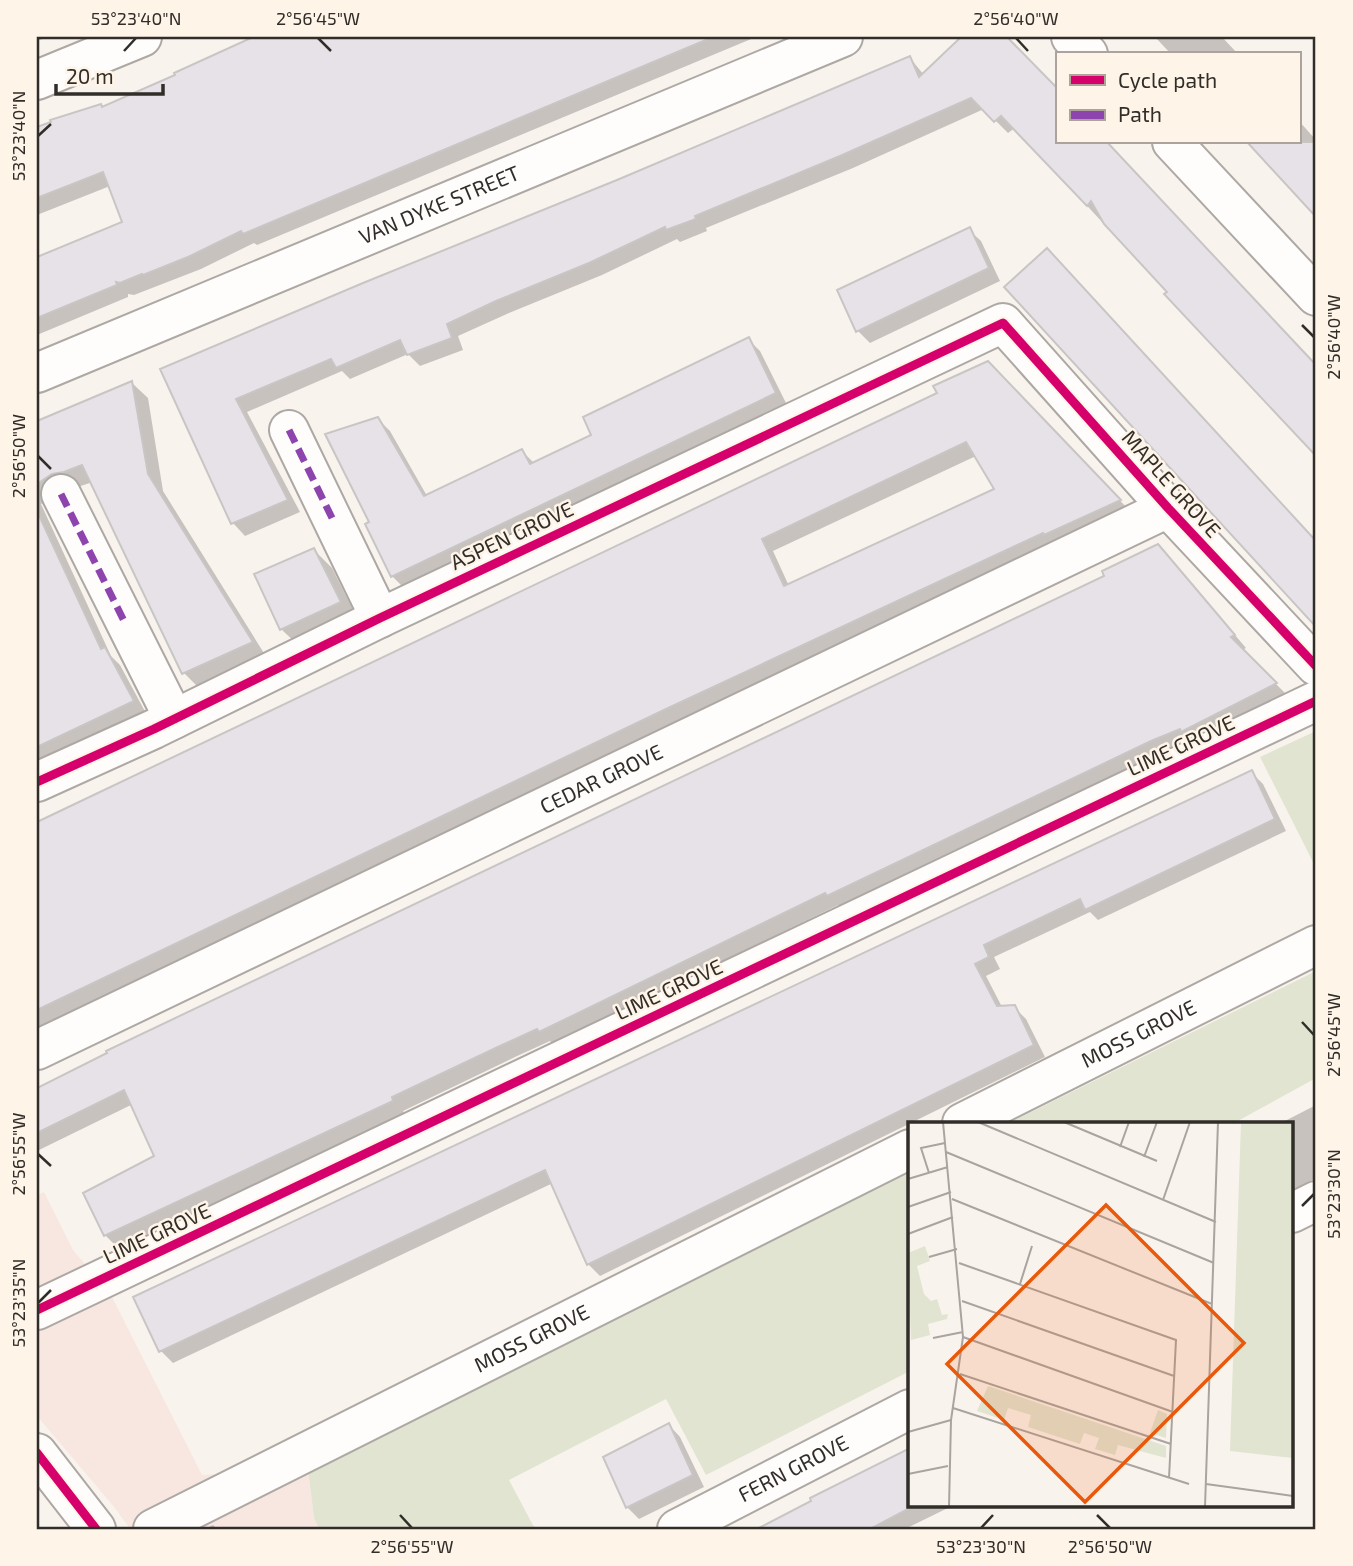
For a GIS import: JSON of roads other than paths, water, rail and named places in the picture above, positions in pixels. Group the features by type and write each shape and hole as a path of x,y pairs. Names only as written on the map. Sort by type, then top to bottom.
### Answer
{"street":[{"path":"37,80 142,37"},
{"name":"VAN DYKE STREET","path":"37,373 843,37"},
{"path":"1071,37 1086,52"},
{"path":"1174,144 1316,296"},
{"name":"MAPLE GROVE","path":"1003,323 1168,508 1316,666"},
{"name":"ASPEN GROVE","path":"37,782 1003,323"},
{"path":"289,430 380,618"},
{"path":"61,494 174,719"},
{"name":"CEDAR GROVE","path":"37,1050 1168,508"},
{"name":"LIME GROVE","path":"37,1310 1316,701"},
{"name":"MOSS GROVE","path":"964,1122 1316,945"},
{"name":"MOSS GROVE","path":"153,1529 908,1150"},
{"path":"1294,1212 1316,1201"},
{"name":"FERN GROVE","path":"677,1529 908,1410"},
{"path":"37,1453 96,1529"}]}
